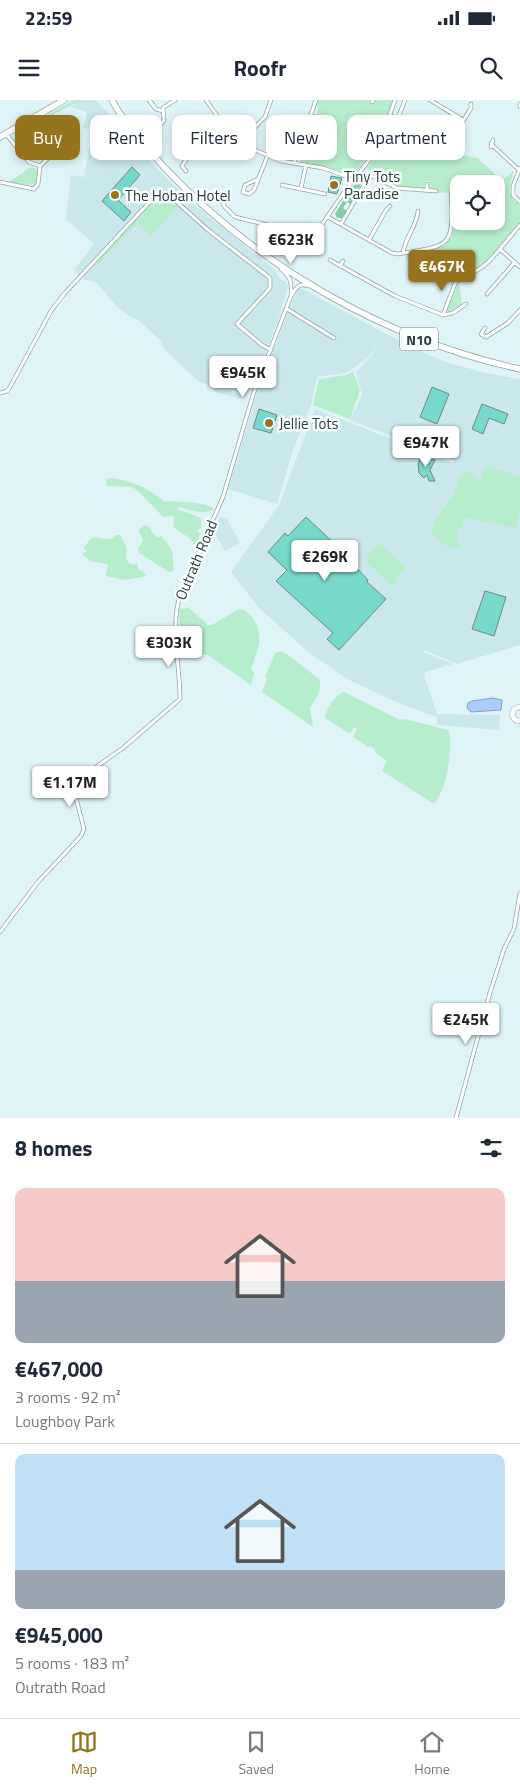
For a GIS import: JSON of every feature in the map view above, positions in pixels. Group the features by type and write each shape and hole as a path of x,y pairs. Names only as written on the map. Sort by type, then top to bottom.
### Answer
{"highway":[{"path":"3,136 64,100"},
{"name":"N10","path":"112,101 149,150 174,177 202,204 258,248 336,299 418,338 448,350 520,369"}],"street":[{"path":"148,100 156,109 163,111"},
{"path":"162,123 165,106 175,100"},
{"path":"206,100 217,115"},
{"path":"256,126 264,119 271,100"},
{"path":"294,164 316,100"},
{"path":"390,115 395,100"},
{"path":"399,115 405,100"},
{"path":"430,100 455,115"},
{"path":"465,116 471,104"},
{"path":"3,136 29,162 40,166"},
{"path":"492,144 519,169 513,195 520,202"},
{"path":"258,178 245,185 244,194 252,193 266,159"},
{"path":"0,182 34,189 38,184 40,166 46,160"},
{"path":"186,160 182,166 186,171"},
{"path":"279,160 332,171 354,179"},
{"path":"223,200 224,206 235,218 268,224 292,243 303,249 307,248 368,160"},
{"path":"301,188 306,165"},
{"path":"341,224 368,176 372,174 397,188 436,191"},
{"path":"427,184 427,191"},
{"path":"282,185 325,194"},
{"path":"0,393 7,391 10,387 51,311 64,294 158,193 169,195 213,234 270,278 270,288 237,324 271,350"},
{"path":"217,199 230,201"},
{"path":"369,240 390,206"},
{"path":"403,253 404,243 417,219 418,210"},
{"path":"328,216 392,253 436,248 444,242 451,230"},
{"path":"413,260 432,270 458,276 467,276 476,272 500,249 520,224"},
{"name":"Outrath Road","path":"0,932 38,882 81,836 84,829 74,790 76,782 135,738 180,699 175,626 176,607 199,547 211,526 222,497 253,395 291,296 292,284 288,274 258,248"},
{"path":"500,249 520,267"},
{"path":"418,262 421,256"},
{"path":"330,260 395,296 443,315 453,313 466,304"},
{"path":"340,266 343,261"},
{"path":"487,294 515,262"},
{"path":"443,315 458,276"},
{"path":"291,296 296,288 302,284 336,299"},
{"path":"287,309 334,338"},
{"path":"485,328 481,334 486,337 508,323 520,310"},
{"path":"520,707 514,709 512,715 515,720 520,721"},
{"path":"456,1118 489,996 504,949 514,929 520,893"}],"shaded area":[{"path":"96,100 109,115 90,115 90,130 83,128 87,112 71,107 83,101"},
{"path":"90,142 90,160 149,160 198,208 274,269 279,278 286,282 288,286 278,321 252,387 243,399 219,393 198,381 164,349 160,340 138,320 118,308 96,282 85,280 74,270 94,244 66,219 71,175 84,177"},
{"path":"301,288 414,349 446,362 485,373 520,379 520,645 457,664 424,650 423,652 453,664 425,672 424,675 437,714 500,715 499,730 437,725 437,717 398,703 347,679 307,651 259,608 231,572 279,505 315,409 453,463 454,460 350,420 362,395 356,372 372,355 379,343 369,357 346,373 317,377 311,405 293,450 277,504 228,489 259,387 297,289"},
{"path":"220,517 227,519 240,543 225,551 214,532"}],"green space":[{"path":"74,100 89,100 71,105 52,115 48,115"},
{"path":"318,100 371,100 371,103 374,103 375,100 393,100 387,115 347,115 347,160 365,160 354,174 300,160 337,160 337,115 313,115 316,114 319,107 316,106"},
{"path":"465,156 477,158 496,175 450,175 450,192 437,193 437,189 430,188 429,181 425,181 424,188 397,187 367,169 374,160 465,160"},
{"path":"31,167 37,169 35,186 9,182"},
{"path":"514,170 510,193 520,205 520,222 490,258 480,266 469,271 456,273 441,270 423,262 424,255 421,254 417,258 410,255 406,260 406,255 408,254 438,248 454,230 505,230 505,178"},
{"path":"365,172 367,173 351,204 347,202 343,208 347,211 342,218 337,218 335,214 350,190"},
{"path":"159,196 167,196 177,208 151,236 136,224 98,265 96,262"},
{"path":"459,280 462,305 449,312 447,310"},
{"path":"353,371 360,390 350,419 313,405 319,379 347,375"},
{"path":"486,465 520,477 520,510 516,528 465,517 462,528 459,528 456,543 460,545 459,550 445,545 432,535 435,519 454,495 461,474 468,472 477,476 476,479 480,480"},
{"path":"112,478 140,486 164,501 198,503 214,509 201,512 180,507 177,509 201,518 201,528 197,530 200,534 197,545 173,526 174,516 163,517 132,487 107,486 106,479"},
{"path":"145,525 158,538 161,536 171,548 173,571 169,572 139,553 138,549 143,540 138,530"},
{"path":"116,535 121,535 127,549 126,559 130,564 137,564 139,570 143,571 146,576 125,580 106,576 108,564 90,561 82,554 87,551 84,549 84,546 92,539 96,537 110,539"},
{"path":"379,543 406,567 394,581 395,585 391,585 366,561 366,558"},
{"path":"189,608 208,625 212,625 239,609 245,610 252,617 259,631 260,638 251,670 254,673 251,685 208,655 180,655 179,609"},
{"path":"281,651 319,679 319,691 310,708 313,727 262,692 267,679 265,677 275,653"},
{"path":"344,692 400,720 405,719 448,730 450,750 448,769 442,790 434,804 382,771 387,761 375,752 375,749 370,746 368,747 353,737 357,729 354,727 350,733 347,732 325,718 327,711 337,696"}],"water":[{"path":"493,698 502,700 501,710 471,712 467,708 468,703 472,701"}],"building":[{"name":"The Hoban Hotel","path":"132,167 140,175 118,200 131,212 124,221 102,201"},
{"name":"Tiny Tots Paradise","path":"331,176 342,178 337,194 328,192"},
{"path":"432,387 449,394 437,424 420,417"},
{"path":"482,404 508,414 504,424 489,418 483,434 472,429"},
{"path":"259,409 277,415 271,433 253,428"},
{"path":"421,457 435,460 430,470 435,481 429,481 427,475 424,478 419,473 418,464"},
{"path":"306,517 353,561 352,563 368,580 367,582 386,599 339,650 327,639 333,633 276,581 287,570 268,552 285,533 288,536"},
{"path":"485,591 506,597 494,636 472,629"}],"place":[{"name":"Tiny Tots Paradise","path":"334,185"},
{"name":"The Hoban Hotel","path":"115,195"},
{"name":"Jellie Tots","path":"269,423"}]}
